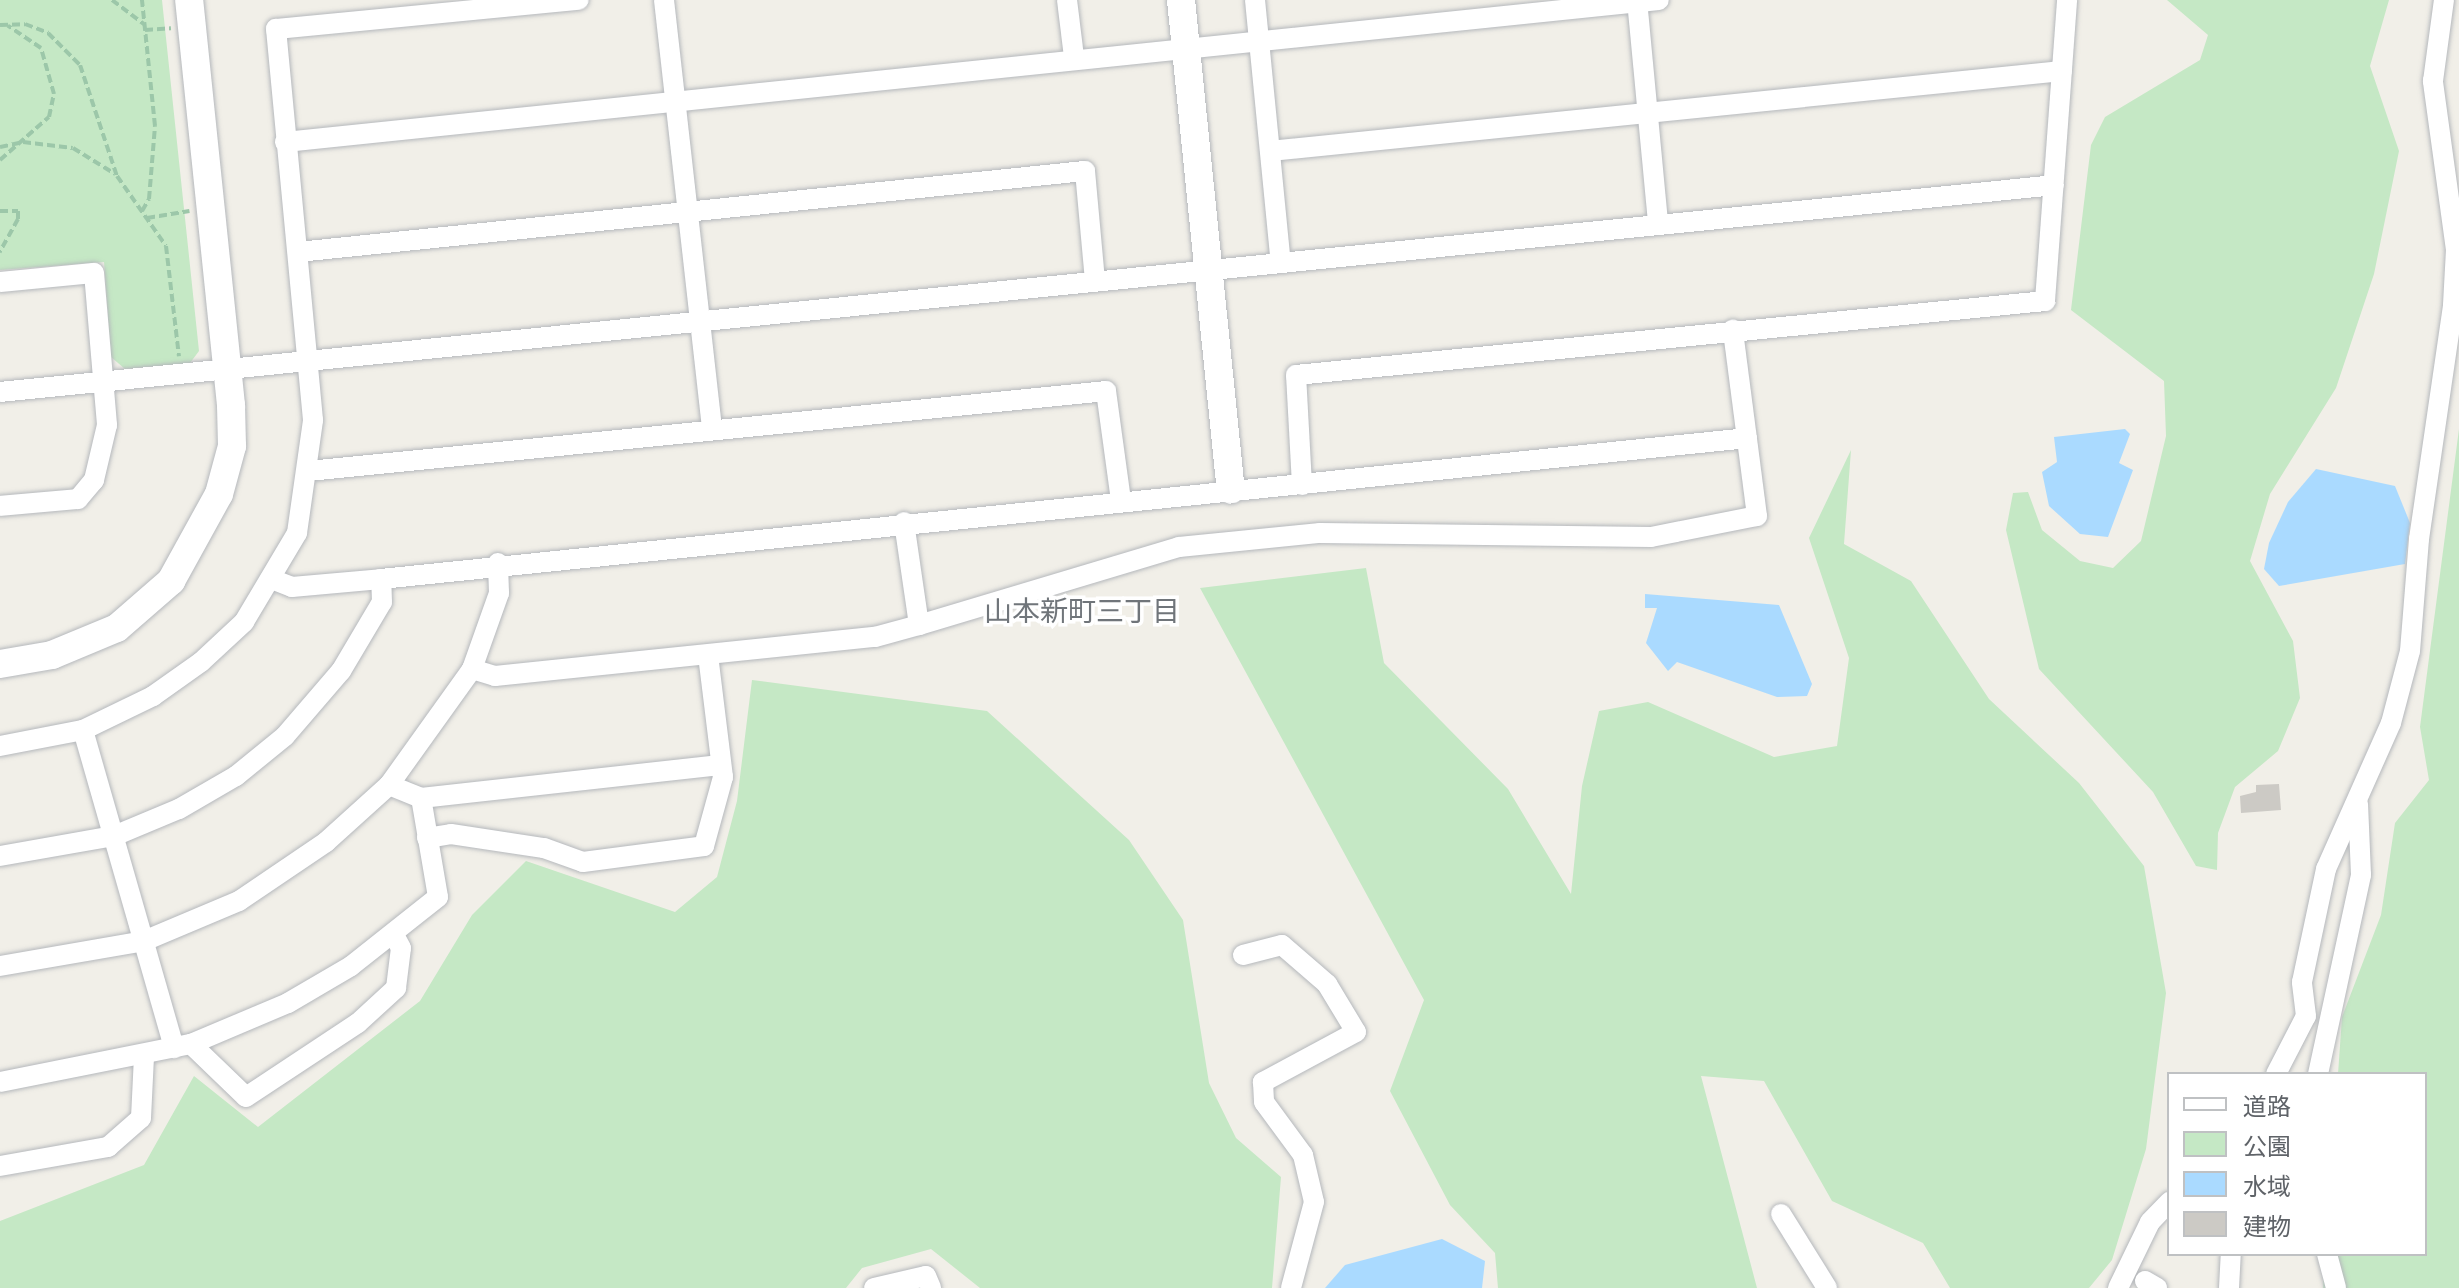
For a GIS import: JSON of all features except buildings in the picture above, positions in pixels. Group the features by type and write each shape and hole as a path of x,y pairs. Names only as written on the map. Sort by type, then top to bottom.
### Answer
{"street":[{"path":"0,664 52,655 117,628 171,581 219,494 232,446 227,368 189,0"},
{"path":"0,746 83,730 153,696 201,662 244,622 274,580 297,533 309,471 313,420 276,29 579,0"},
{"path":"664,0 712,429"},
{"path":"1067,0 1074,57"},
{"path":"1181,0 1231,489"},
{"path":"1255,0 1281,263"},
{"path":"285,142 1074,57 1659,0"},
{"path":"1302,485 1296,375 2045,301 2067,0"},
{"path":"2277,1072 2306,1016 2302,982 2318,893 2391,723 2410,651 2419,539 2453,305 2456,250 2433,81 2444,0"},
{"path":"1637,1 1658,224"},
{"path":"1270,151 2062,71"},
{"path":"298,252 1085,171 1095,281"},
{"path":"0,392 2054,185"},
{"path":"0,282 94,273 107,425 94,480 78,499 0,506"},
{"path":"472,669 495,676 875,637 1179,547 1320,533 1651,537 1757,516 1733,330"},
{"path":"309,471 1106,391 1121,500"},
{"path":"274,580 292,587 381,579 498,563 1231,489 1302,485 1747,438"},
{"path":"904,522 919,625"},
{"path":"0,966 144,941 239,901 288,872 389,785 472,669 499,593 498,563"},
{"path":"0,856 114,836 179,809 236,776 285,736 341,671 382,602 381,579"},
{"path":"427,838 451,834 544,848 583,862 704,846 723,777 708,655"},
{"path":"83,730 144,941 182,1046 246,1097 358,1023 396,988 401,948 394,935"},
{"path":"389,785 421,798 720,765"},
{"path":"0,1082 144,1057 182,1046 288,1003 394,935 438,897 421,798"},
{"path":"2318,1072 2361,875 2358,800"},
{"path":"1243,955 1282,945 1327,984 1356,1032 1263,1082 1264,1102 1303,1155 1314,1202 1291,1288"},
{"path":"0,1166 108,1147 141,1118 144,1057"},
{"path":"2118,1288 2150,1222 2167,1204"},
{"path":"1781,1214 1827,1288"},
{"path":"2229,1288 2231,1256"},
{"path":"2328,1256 2336,1288"},
{"path":"874,1288 926,1276 931,1288"}],"path":[{"path":"112,0 145,27 173,28"},
{"path":"142,0 155,126 149,199 142,211"},
{"path":"3,25 25,24 68,47 88,84 117,176 166,246 180,364"},
{"path":"0,160 49,117 53,78 41,48 3,25"},
{"path":"0,147 23,142 73,148 117,176"},
{"path":"147,218 191,210"},
{"path":"0,211 18,211 0,252"}],"green space":[{"path":"0,0 162,0 199,351 190,363 125,369 111,357 104,262 0,270"},
{"path":"2167,0 2389,0 2370,66 2399,151 2374,274 2336,388 2270,494 2250,561 2293,641 2300,698 2278,751 2235,787 2218,833 2217,870 2196,866 2153,792 2039,669 2006,530 2013,493 2028,492 2042,530 2080,561 2113,568 2141,541 2166,436 2164,381 2071,310 2091,145 2105,117 2200,60 2208,35"},
{"path":"2459,429 2459,1288 2323,1288 2325,1256 2427,1256 2427,1072 2338,1072 2342,1017 2381,915 2395,823 2429,780 2420,727"},
{"path":"1851,450 1844,544 1911,581 1989,699 2079,783 2144,866 2166,993 2146,1149 2112,1260 2089,1288 1950,1288 1923,1243 1832,1201 1764,1081 1701,1076 1757,1288 1498,1288 1495,1253 1450,1205 1390,1091 1424,1000 1200,588 1366,568 1384,663 1508,789 1571,894 1582,786 1599,711 1648,702 1774,757 1837,746 1849,658 1809,538"},
{"path":"752,680 987,711 1129,840 1183,920 1209,1083 1236,1138 1281,1177 1272,1288 980,1288 931,1249 862,1268 846,1288 0,1288 0,1221 144,1165 194,1076 258,1127 420,1001 472,915 526,861 675,912 717,877 737,801"}],"water":[{"path":"2125,429 2130,434 2119,463 2133,470 2108,537 2080,534 2049,506 2042,472 2057,462 2054,437"},
{"path":"2316,469 2395,486 2410,523 2405,564 2279,586 2264,569 2269,543 2288,502"},
{"path":"1645,594 1779,605 1812,684 1807,696 1777,697 1677,662 1668,671 1646,643 1657,608 1645,608"},
{"path":"1442,1239 1485,1261 1482,1288 1325,1288 1345,1265"}],"district":[{"name":"山本新町三丁目","path":"1082,613"}]}
